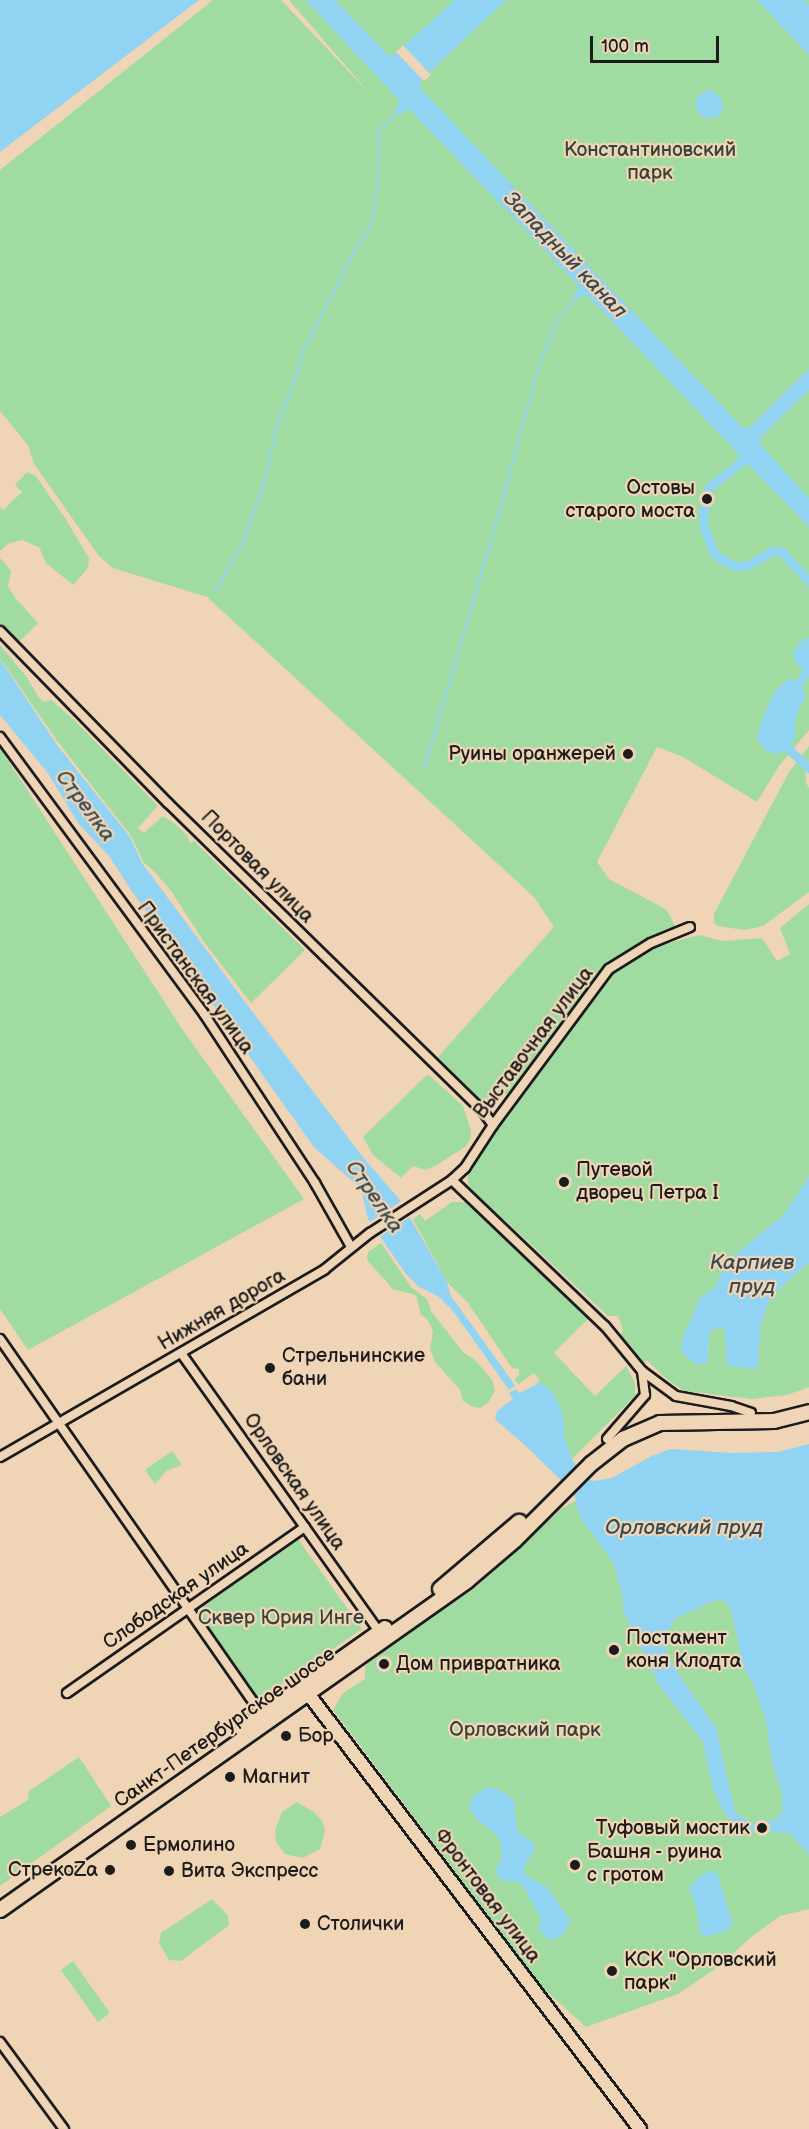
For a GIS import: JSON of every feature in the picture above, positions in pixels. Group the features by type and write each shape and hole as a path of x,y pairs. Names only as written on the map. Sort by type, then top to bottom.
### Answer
{"main road":[{"name":"Санкт-Петербургское шоссе","path":"0,1910 305,1690 467,1581 496,1558 607,1439 640,1420 657,1415 682,1412 751,1413 793,1409 809,1404"},
{"name":"Санкт-Петербургское шоссе","path":"588,1461 623,1439 660,1423 774,1421 809,1413"},
{"name":"Санкт-Петербургское шоссе","path":"0,1900 262,1715 305,1690 379,1632 461,1574 559,1490"},
{"name":"Фронтовая улица","path":"305,1690 640,2129"}],"street":[{"name":"Портовая улица","path":"0,631 160,795 481,1109 493,1125"},
{"name":"Пристанская улица","path":"0,737 204,1014 315,1183 351,1248"},
{"name":"Выставочная улица","path":"452,1180 465,1168 493,1125 609,969 651,943 690,927"},
{"name":"Нижняя дорога","path":"0,1457 324,1269 370,1233 452,1180"},
{"path":"452,1180 605,1326 642,1371 676,1396 731,1406 751,1413"},
{"path":"0,1339 262,1715"},
{"name":"Орловская улица","path":"181,1353 379,1632"},
{"path":"607,1439 645,1395 642,1371"},
{"name":"Слободская улица","path":"67,1693 305,1527"},
{"path":"0,2042 64,2129"}],"green space":[{"name":"Константиновский парк","path":"213,0 281,0 371,95 289,0 809,0 809,730 779,766 757,802 683,757 657,747 597,862 609,879 667,910 676,928 649,939 603,967 511,1091 487,1106 477,1100 438,1057 554,927 534,897 207,597 113,568 99,556 34,464 28,445 0,411 0,170"},
{"path":"27,472 35,475 89,558 88,568 73,585 46,563 39,547 22,540 8,544 0,551 0,507 3,510 22,492 15,485"},
{"path":"0,558 11,571 8,586 16,599 38,623 17,644 0,626"},
{"path":"0,645 26,676 39,698 45,702 51,700 74,720 158,806 138,828 144,833 163,816 172,822 187,835 190,844 194,841 305,950 251,1003 204,942 171,891 144,863 131,836 58,742 0,658"},
{"path":"809,746 809,761 805,764 806,783 809,788 809,892 763,926 745,930 717,926 714,922 714,914 789,772"},
{"path":"0,748 182,1029 304,1199 28,1350 0,1309"},
{"path":"809,904 809,1177 783,1216 728,1260 715,1288 700,1298 683,1337 681,1352 708,1361 709,1332 722,1327 725,1331 727,1365 757,1369 761,1325 770,1297 809,1263 809,1387 787,1395 752,1399 684,1391 664,1377 647,1360 644,1363 620,1337 623,1330 618,1316 608,1316 472,1190 468,1183 468,1174 497,1128 615,972 658,946 699,935 723,941 762,938 777,961 790,954 780,928"},
{"path":"428,1074 463,1106 471,1131 470,1140 465,1147 435,1166 426,1170 413,1166 401,1178 373,1155 363,1137"},
{"path":"452,1202 466,1202 589,1318 554,1353 595,1396 626,1366 635,1383 635,1396 572,1459 564,1438 564,1418 539,1383 535,1384 540,1380 534,1373 519,1384 514,1380 519,1375 519,1369 512,1368 468,1303 447,1282 413,1219 420,1214 425,1221"},
{"path":"381,1243 411,1287 427,1299 431,1311 463,1352 475,1360 492,1380 495,1390 488,1403 480,1408 463,1401 460,1390 435,1362 430,1349 433,1331 428,1320 421,1315 416,1295 393,1289 367,1260 368,1252"},
{"path":"172,1451 182,1465 166,1471 155,1484 145,1470"},
{"name":"Орловский парк","path":"577,1500 579,1516 613,1562 623,1597 623,1610 659,1685 702,1740 714,1791 725,1814 742,1830 790,1833 809,1855 809,1909 780,1916 751,1937 722,1964 678,1994 586,2027 544,1989 333,1710 343,1693 365,1679 365,1667 376,1655 474,1589 561,1509"},
{"name":"Сквер Юрия Инге","path":"298,1539 362,1629 259,1700 197,1610"},
{"path":"715,1600 725,1601 731,1608 743,1666 754,1685 766,1721 772,1762 782,1793 782,1812 775,1820 751,1823 735,1812 716,1728 673,1666 666,1649 666,1635 676,1618"},
{"path":"79,1757 111,1806 0,1886 0,1817 28,1800 29,1791"},
{"path":"297,1802 314,1812 322,1821 325,1830 320,1849 303,1858 285,1854 276,1842 275,1831 282,1812"},
{"path":"212,1899 228,1916 229,1925 181,1961 169,1960 159,1943 161,1933"},
{"path":"73,1961 110,2013 98,2022 61,1970"}],"water":[{"path":"0,0 199,0 0,152"},
{"name":"Западный канал","path":"306,0 335,0 388,55 393,56 455,0 506,0 421,80 420,88 743,428 750,427 809,369 809,390 761,437 759,443 809,498 809,527 749,465 744,464 737,469 733,465 739,458 737,452 588,296 584,295 578,300 573,296 579,289 578,285 409,109 399,115 395,110 400,101"},
{"path":"757,0 804,0 809,5 809,55"},
{"path":"709,90 722,97 720,101 724,105 718,118 713,116 709,119 697,113 698,109 695,104 698,100 697,96"},
{"path":"809,637 809,674 797,664 793,655 798,644"},
{"name":"Стрелка","path":"0,659 57,745 130,837 142,863 362,1156 400,1200 447,1282 451,1296 515,1386 509,1390 453,1311 439,1297 418,1286 406,1274 368,1219 361,1189 314,1147 109,856 79,824 47,772 0,715"},
{"path":"789,678 801,686 806,695 796,717 794,740 784,752 777,754 766,751 757,738 775,691"},
{"name":"Карпиев пруд","path":"809,1177 809,1263 770,1297 761,1325 757,1369 727,1366 725,1331 722,1327 709,1332 708,1361 704,1364 696,1364 681,1352 683,1337 700,1298 715,1287 728,1260 783,1216"},
{"name":"Орловский пруд","path":"539,1383 550,1389 564,1418 564,1438 573,1461 587,1479 594,1481 612,1478 652,1456 671,1449 733,1453 778,1452 809,1444 809,1855 790,1833 742,1830 725,1814 714,1791 702,1740 659,1685 623,1610 623,1597 613,1562 579,1516 574,1493 495,1419 497,1411 513,1399 509,1393 516,1389 520,1393","holes":["715,1600 725,1601 731,1608 743,1666 754,1685 766,1721 772,1762 782,1793 782,1812 775,1820 751,1823 735,1812 716,1728 673,1666 666,1649 666,1635 676,1618"]},
{"path":"487,1787 498,1789 514,1800 517,1828 521,1835 532,1841 535,1849 524,1868 525,1875 547,1887 570,1920 565,1933 556,1939 548,1939 539,1930 540,1917 523,1886 517,1882 502,1881 495,1872 502,1856 501,1843 495,1833 476,1819 470,1808 472,1798"},
{"path":"716,1870 733,1923 728,1930 704,1937 699,1930 697,1909 689,1888 700,1876"}],"pier":[{"path":"403,45 431,75 424,81 396,52"},
{"path":"403,1200 413,1215 378,1238 368,1223"}],"waterway":[{"path":"215,592 243,542 263,487 278,423 298,372 302,353 353,254 371,226 378,183 379,131 399,110"},
{"name":"Западный канал","path":"424,769 497,521 536,376 555,324 576,297"},
{"path":"744,460 709,487 703,513 704,527 712,549 718,557 734,566 749,565 771,552 781,551 809,581"},
{"path":"792,692 809,668"},
{"path":"780,741 809,768"}],"place":[{"name":"Остовы старого моста","path":"707,499"},
{"name":"Руины оранжерей","path":"628,754"},
{"name":"Путевой дворец Петра I","path":"564,1182"},
{"name":"Стрельнинские бани","path":"270,1368"},
{"name":"Постамент коня Клодта","path":"614,1650"},
{"name":"Дом привратника","path":"384,1664"},
{"name":"Бор","path":"286,1736"},
{"name":"Магнит","path":"230,1777"},
{"name":"Туфовый мостик","path":"762,1828"},
{"name":"Ермолино","path":"131,1845"},
{"name":"Башня - руина с гротом","path":"575,1865"},
{"name":"СтрекоZа","path":"110,1870"},
{"name":"Вита Экспресс","path":"169,1871"},
{"name":"Столички","path":"305,1924"},
{"name":"КСК \"Орловский парк\"","path":"612,1971"}]}
